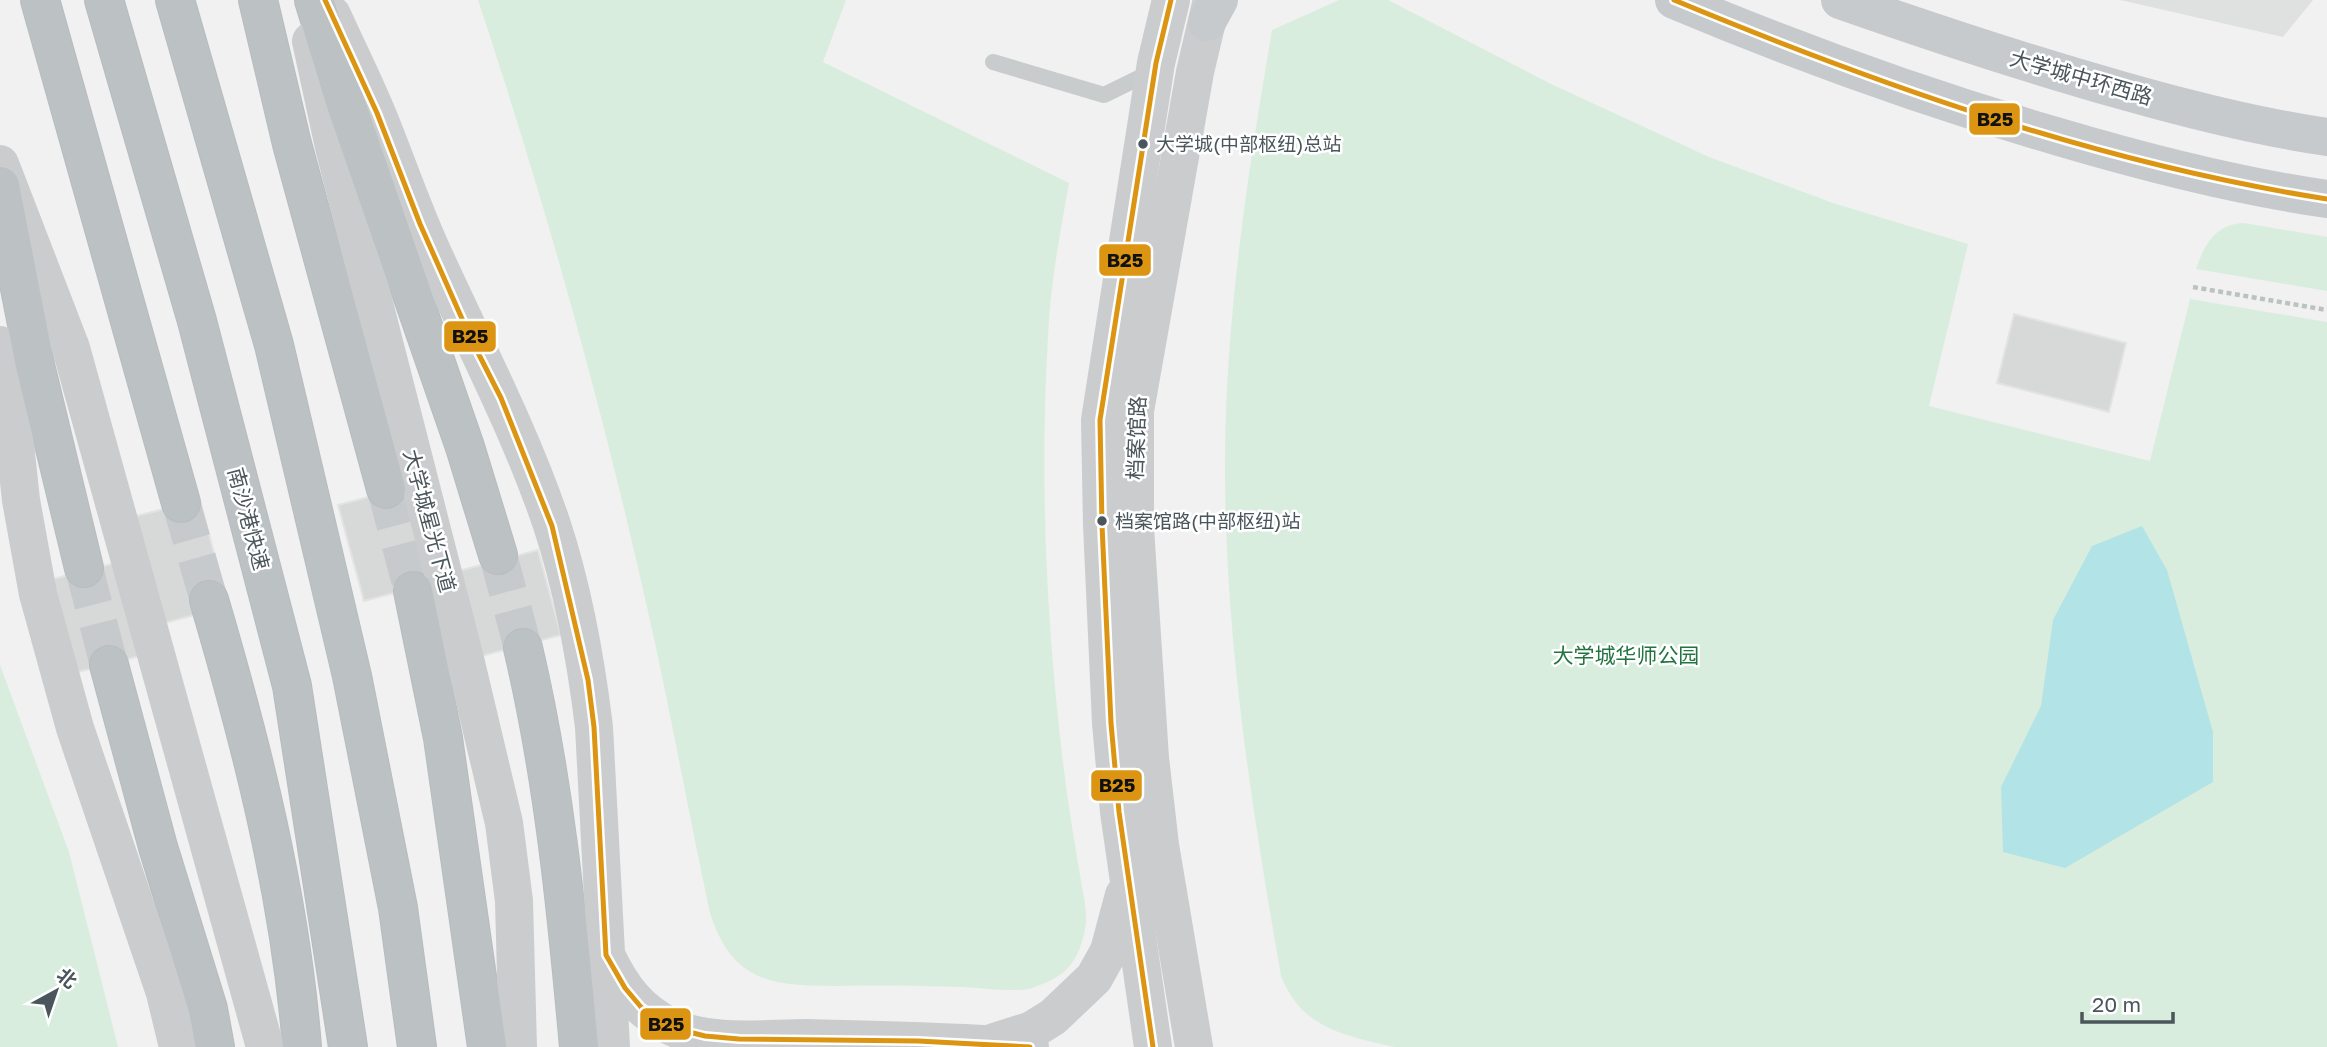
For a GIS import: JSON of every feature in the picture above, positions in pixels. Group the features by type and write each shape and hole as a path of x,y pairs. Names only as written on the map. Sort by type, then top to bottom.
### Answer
{"highway":[{"path":"40,0 181,503"},
{"name":"南沙港快速","path":"104,0 197,321 292,686 348,1047"},
{"path":"175,0 274,345 349,663 398,908 417,1047"},
{"path":"258,0 292,144 386,489"},
{"path":"314,0 350,117 465,447 498,555"},
{"path":"0,186 35,365 84,568"},
{"path":"413,592 443,738 487,1047"},
{"path":"209,600 234,685 271,841 289,931 302,1047"},
{"path":"523,648 541,729 556,828 579,1047"},
{"path":"109,665 158,847 208,1009 215,1047"}],"main road":[{"name":"大学城星光下道","path":"302,0 334,147 466,663 504,823 514,901 518,1047"},
{"path":"325,0 377,113 425,237 501,398 552,526 588,680 594,727 611,1047"},
{"name":"档案馆路","path":"1153,1047 1128,873 1111,723 1100,420 1155,70 1171,0"},
{"path":"1674,0 1804,53 2004,121 2179,170 2247,186 2327,199"},
{"name":"大学城中环西路","path":"1840,0 1939,35 2100,84 2194,110 2327,137"},
{"name":"档案馆路","path":"1194,1047 1160,845 1150,758 1135,528 1135,411 1195,72 1213,7"},
{"path":"0,164 71,348 265,1047"},
{"path":"0,345 21,500 38,594 75,728 165,993 176,1043"},
{"path":"990,1044 1032,1030 1053,1017 1094,978 1110,951 1128,873"},
{"path":"606,956 631,998 672,1027 696,1034 727,1038 1030,1047"}],"lane":[{"path":"993,62 1104,95 1155,70"}],"path":[{"path":"2193,287 2327,310"}],"shaded area":[{"path":"2120,0 2313,0 2283,37"}],"green space":[{"path":"478,0 846,0 823,62 1069,183 1049,318 1044,450 1046,562 1059,730 1086,922 1077,955 1070,966 1057,977 1033,988 1011,990 796,985 777,982 744,968 731,955 720,937 710,913 655,645 591,377 526,150"},
{"name":"大学城华师公园","path":"1339,0 1388,0 1551,84 1709,157 1833,203 1968,244 1929,406 2150,461 2190,299 2327,322 2327,1047 1394,1047 1327,1027 1300,1008 1281,976 1242,727 1227,540 1225,477 1228,364 1239,252 1272,30"},
{"path":"2244,223 2327,237 2327,291 2196,269 2212,237 2225,227"},
{"path":"0,665 69,852 118,1047 0,1047"}],"water":[{"path":"2142,526 2167,570 2213,732 2213,782 2065,868 2003,852 2001,787 2041,706 2053,620 2092,546"}],"building":[{"path":"2014,314 2126,343 2109,412 1997,383"},
{"path":"403,488 428,584 364,601 338,505"},
{"path":"200,500 228,606 161,624 132,517"},
{"path":"538,550 561,635 474,658 451,573"},
{"path":"115,563 140,656 74,673 49,580"}],"tunnel":[{"path":"386,489 413,591"},
{"path":"181,503 209,600"},
{"path":"498,555 523,648"},
{"path":"84,568 109,665"}],"transit line":[{"name":"B25","path":"325,0 377,113 420,224 471,339 501,398 552,526 588,680 594,727 606,955 625,988 641,1007 661,1022 705,1036 739,1039 918,1041 1030,1047"},
{"name":"B25","path":"1153,1047 1119,812 1111,723 1100,420 1156,63 1171,0"},
{"name":"B25","path":"1674,0 1914,92 2077,144 2243,184 2327,199"}],"place":[{"name":"大学城(中部枢纽)总站","path":"1143,144"},
{"name":"档案馆路(中部枢纽)站","path":"1102,521"}]}
